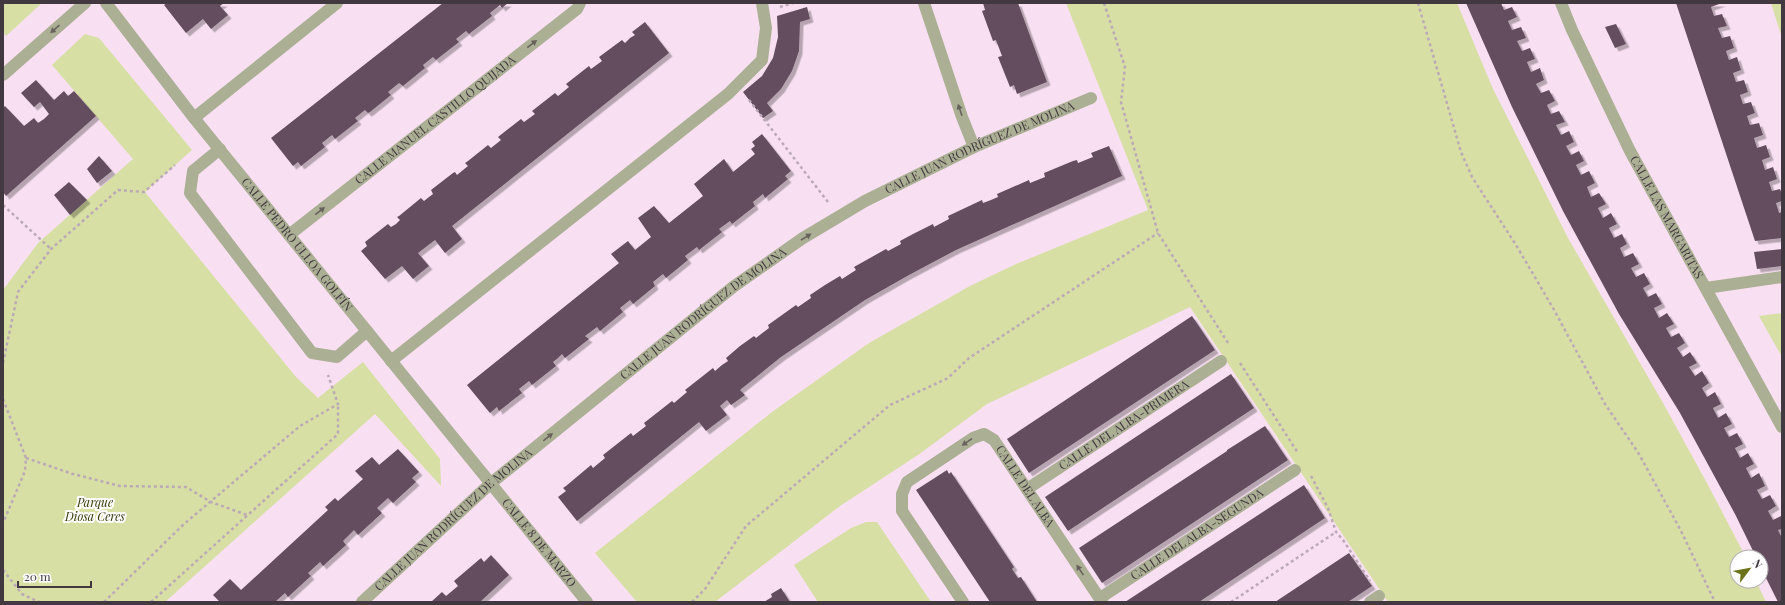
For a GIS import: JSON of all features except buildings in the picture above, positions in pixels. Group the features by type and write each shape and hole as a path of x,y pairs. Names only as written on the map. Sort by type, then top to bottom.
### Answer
{"street":[{"path":"3,75 85,3"},
{"name":"CALLE PEDRO ULLOA GOLFÍN","path":"106,3 194,118 490,484"},
{"path":"194,118 337,3"},
{"name":"CALLE MANUEL CASTILLO QUIJADA","path":"289,235 577,9 580,3"},
{"path":"391,361 728,94 762,60 766,28 762,3"},
{"path":"924,3 962,117 974,146"},
{"name":"CALLE LAS MARGARITAS","path":"1561,3 1572,30 1630,151 1782,427"},
{"name":"CALLE JUAN RODRÍGUEZ DE MOLINA","path":"362,602 490,484 734,287 803,238 866,201 974,146 1091,98"},
{"path":"220,149 193,172 190,193 312,353 337,357 367,331"},
{"path":"1706,288 1782,277"},
{"name":"CALLE DEL ALBA-PRIMERA","path":"1027,490 1221,361"},
{"name":"CALLE DEL ALBA","path":"963,602 902,511 902,494 907,482 973,438 984,434 994,440 1101,600"},
{"name":"CALLE DEL ALBA-SEGUNDA","path":"1101,600 1295,470"},
{"name":"CALLE 8 DE MARZO","path":"490,484 586,602"}],"path":[{"path":"1104,3 1125,67 1121,102 1158,233 1230,348"},
{"path":"1418,3 1461,152 1472,177 1516,245 1553,308 1605,404 1639,454 1681,531 1715,602"},
{"path":"737,85 839,216"},
{"path":"3,363 18,292 51,249 118,190 144,192 180,161"},
{"path":"3,205 51,249"},
{"path":"692,602 705,589 746,526 890,405 948,378 969,358 1158,233"},
{"path":"151,602 338,434 338,404 322,355"},
{"path":"1239,360 1302,459"},
{"path":"3,399 26,458 25,470 3,523"},
{"path":"104,602 184,524 300,426 338,404"},
{"path":"26,458 73,474 120,486 186,487 211,502 247,515"},
{"path":"1310,473 1328,508 1336,532 1343,540 1375,599"},
{"path":"1231,602 1336,532"},
{"path":"3,570 22,594 40,602"}],"green space":[{"path":"3,3 42,3 6,36 3,32"},
{"path":"1066,3 1457,3 1493,89 1568,238 1663,403 1741,548 1729,549 1729,589 1760,589 1766,602 1388,602 1190,307 987,404 918,455 840,506 715,602 637,602 595,553 772,412 869,343 970,286 1016,264 1148,210"},
{"path":"1771,3 1782,3 1782,38"},
{"name":"Parque Diosa Ceres","path":"85,34 99,38 192,150 145,192 296,377 318,398 363,362 440,459 441,486 375,414 165,602 3,602 3,290 38,243 133,159 52,65"},
{"path":"1782,313 1782,357 1759,316"},
{"path":"866,522 877,522 931,602 818,602 794,565 851,528"}]}
